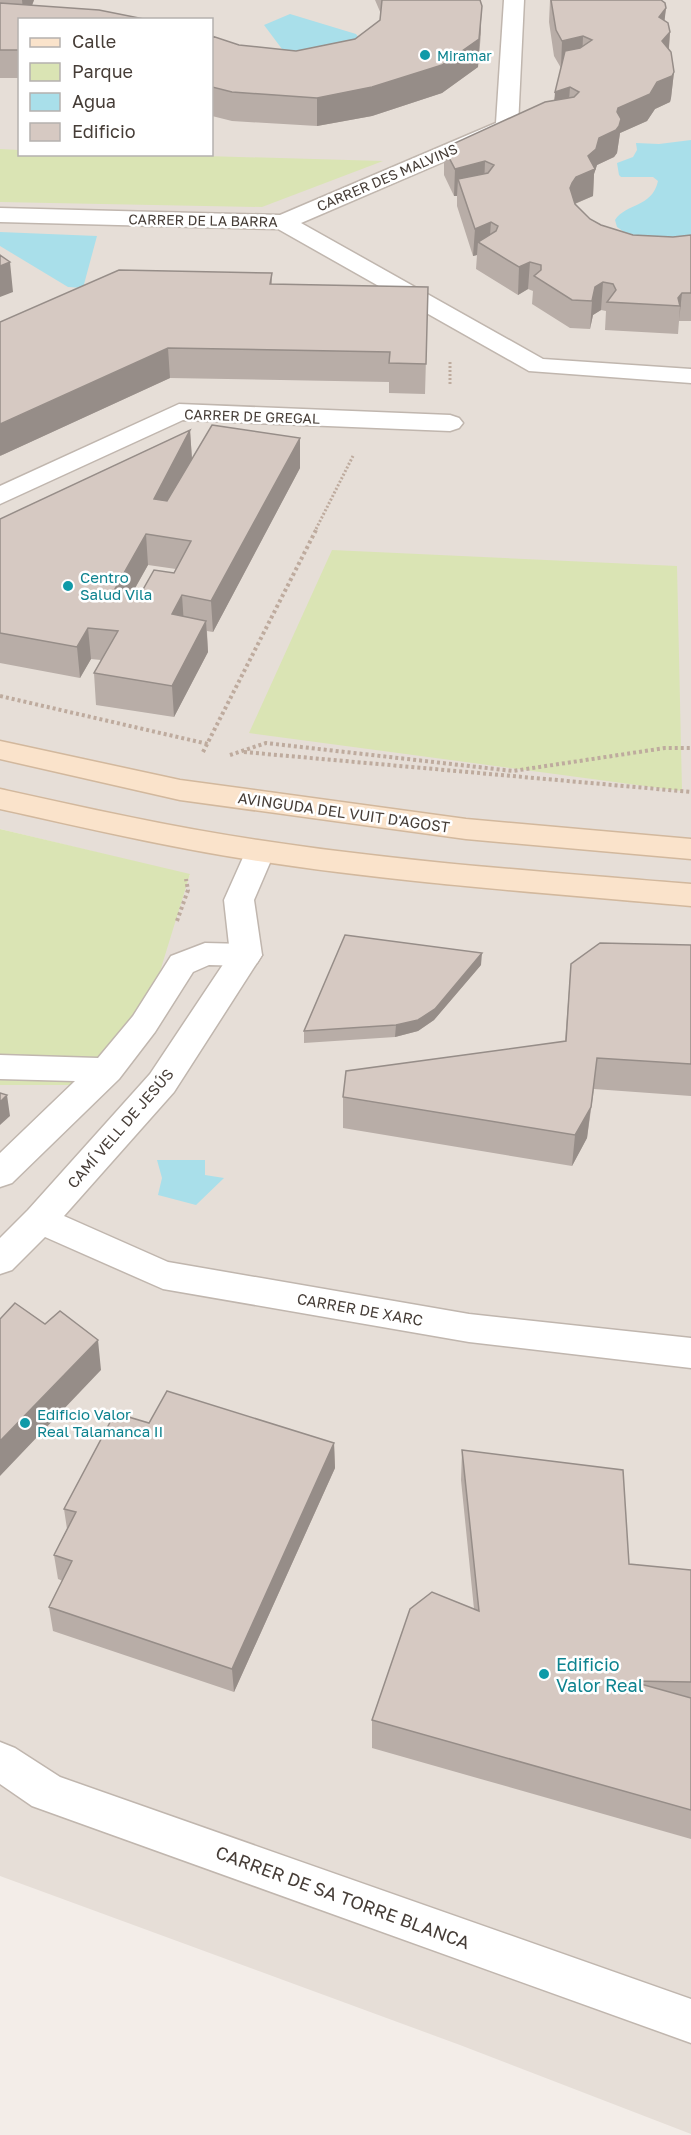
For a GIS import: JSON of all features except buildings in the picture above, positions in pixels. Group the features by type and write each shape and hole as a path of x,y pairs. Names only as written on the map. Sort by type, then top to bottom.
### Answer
{"street":[{"name":"CARRER DES MALVINS","path":"283,222 507,126 514,0"},
{"name":"CARRER DE LA BARRA","path":"0,215 283,222 538,366 691,376"},
{"name":"CARRER DE GREGAL","path":"0,496 179,412 450,423"},
{"name":"AVINGUDA DEL VUIT D'AGOST","path":"0,750 191,792 466,829 691,849"},
{"path":"0,799 156,834 260,850 485,878 691,895"},
{"path":"0,1174 107,1070 144,1024 182,964 205,954 246,955 239,900 260,850"},
{"name":"CAMÍ VELL DE JESÚS","path":"0,1260 40,1220 162,1083 246,955"},
{"path":"0,1066 107,1070"},
{"name":"CARRER DE XARC","path":"40,1220 163,1275 470,1328 691,1353"},
{"name":"CARRER DE SA TORRE BLANCA","path":"0,1761 47,1792 691,2021"}],"path":[{"path":"450,316 450,423"},
{"path":"202,753 355,453"},
{"path":"0,696 208,744"},
{"path":"229,754 266,743 513,771 665,748 691,748"},
{"path":"241,752 691,792"}],"shaded area":[{"path":"0,0 691,0 691,2134 460,2045 0,1876 0,1085 70,1085 190,875 0,829"}],"green space":[{"path":"0,149 18,150 18,156 206,156 383,161 262,207 0,202"},
{"path":"332,550 677,566 682,791 249,733"},
{"path":"0,829 190,874 150,1004 70,1085 0,1085"}],"water":[{"path":"290,14 356,34 361,41 291,61 264,25"},
{"path":"691,140 691,242 681,246 627,234 617,227 615,220 645,201 655,190 658,181 653,177 621,177 617,163 633,157 637,150 636,143 659,144"},
{"path":"0,232 97,236 83,288 68,287 0,246"},
{"path":"157,1160 205,1160 205,1175 224,1178 196,1205 158,1195 162,1178"}],"place":[{"name":"Miramar","path":"425,55"},
{"name":"Centro Salud Vila","path":"68,586"},
{"name":"Edificio Valor Real Talamanca II","path":"25,1423"},
{"name":"Edificio Valor Real","path":"544,1674"}]}
